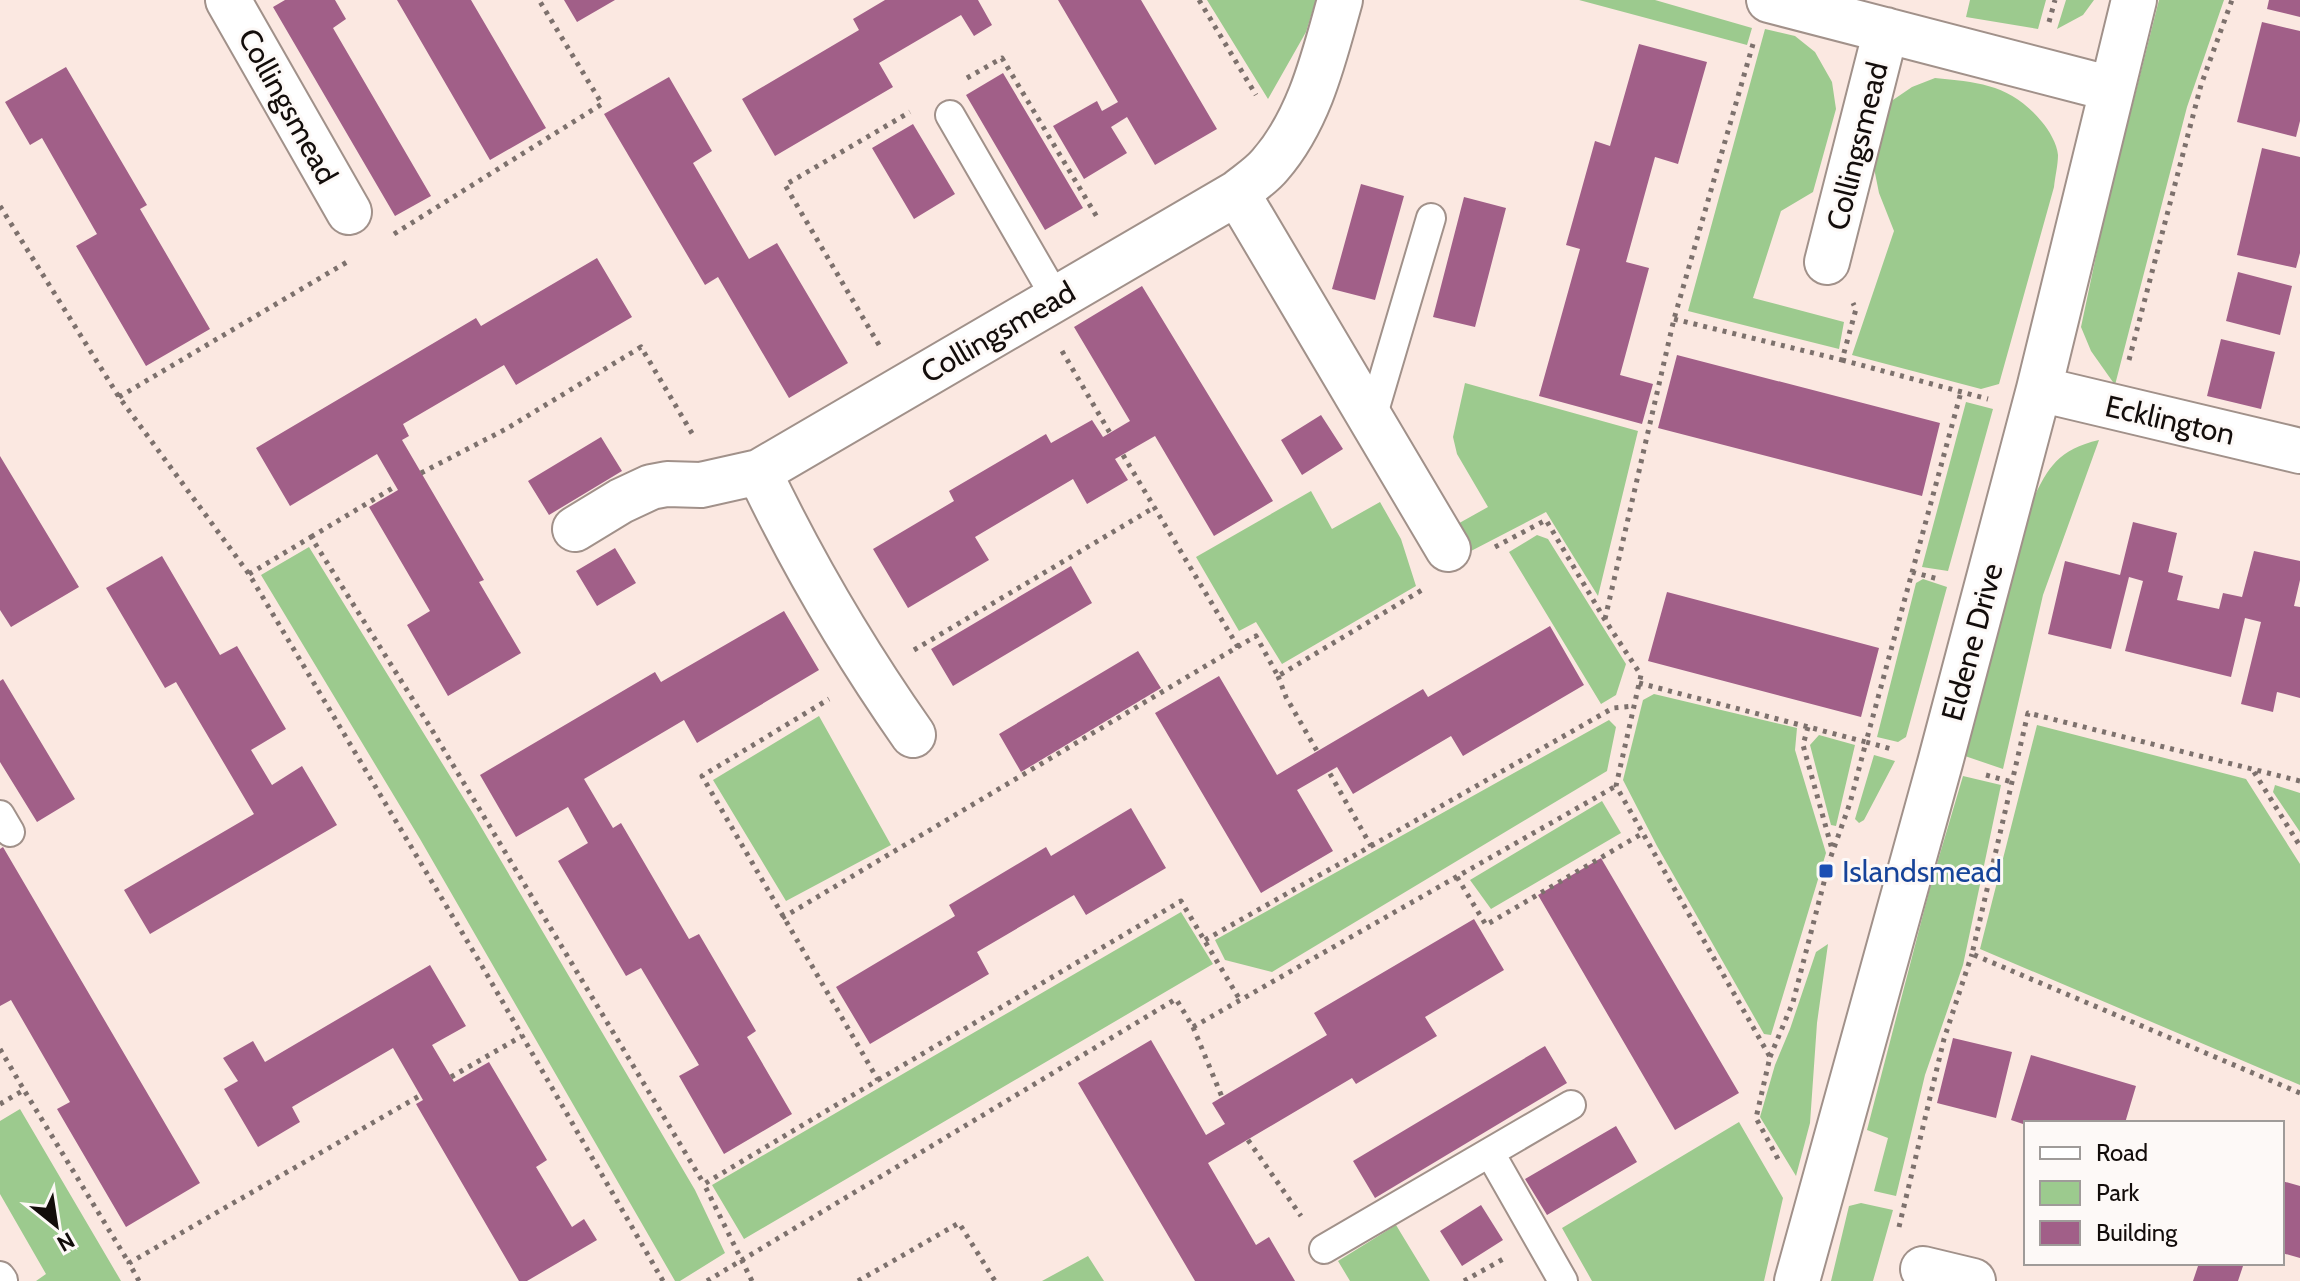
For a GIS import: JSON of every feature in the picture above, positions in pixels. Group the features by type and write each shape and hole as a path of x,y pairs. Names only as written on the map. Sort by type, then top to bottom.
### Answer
{"street":[{"name":"Collingsmead","path":"228,0 349,212"},
{"name":"Collingsmead","path":"575,529 651,487 701,485 739,476 904,387 1237,193 1269,167 1310,99 1340,0"},
{"name":"Eldene Drive","path":"1797,1281 2039,389 2134,0"},
{"name":"Collingsmead","path":"1761,20 1886,30 2112,89"},
{"name":"Collingsmead","path":"1827,262 1886,30"},
{"path":"1237,193 1454,557"},
{"name":"Ecklington","path":"2039,389 2300,451"},
{"path":"739,476 793,543 870,674 913,735"},
{"path":"1923,1269 1973,1281"}],"lane":[{"path":"950,115 1047,304"},
{"path":"1371,421 1431,218"},
{"path":"1324,1249 1571,1105"},
{"path":"1490,1153 1563,1281"}],"path":[{"path":"1199,0 1286,143"},
{"path":"2119,408 2201,85 2232,0"},
{"path":"1605,620 1674,319 1761,20"},
{"path":"961,82 1002,58 1123,260"},
{"path":"904,387 785,185 921,105"},
{"path":"0,206 119,397 249,574 663,1281"},
{"path":"1827,262 1856,309 1842,360"},
{"path":"1047,304 1110,433"},
{"path":"1674,319 1989,399 2039,389"},
{"path":"421,473 506,429 641,347 739,476"},
{"path":"1812,1223 1756,1118 1770,1057 1793,1002 1833,852 1850,803 1961,392"},
{"path":"1123,455 1238,647"},
{"path":"249,574 396,486"},
{"path":"878,1080 702,776 1155,507"},
{"path":"1278,676 1390,611 1454,557 1546,520 1641,675 1616,786 1770,1057"},
{"path":"311,537 432,730 704,1184 752,1281"},
{"path":"782,918 1256,636 1317,751"},
{"path":"1639,683 1866,742"},
{"path":"1205,940 1613,708 1634,706"},
{"path":"1898,1231 1944,1039 1972,954 2028,713 2254,772 2300,781"},
{"path":"1808,727 1803,745 1833,852"},
{"path":"1329,772 1371,846"},
{"path":"2254,772 2300,846"},
{"path":"1193,1027 1616,786"},
{"path":"1457,877 1486,925 1643,833"},
{"path":"704,1184 1181,901 1240,1000"},
{"path":"1972,954 2300,1093"},
{"path":"707,1281 1176,999 1193,1027 1222,1097"},
{"path":"451,1077 522,1036"},
{"path":"0,1049 139,1281"},
{"path":"0,1104 24,1090"},
{"path":"129,1263 421,1095"},
{"path":"1248,1140 1324,1249"},
{"path":"858,1281 959,1223 995,1281"}],"green space":[{"path":"1207,0 1316,0 1306,32 1268,99"},
{"path":"1579,0 1655,0 1752,28 1747,45"},
{"path":"1970,0 2046,0 2038,29 1966,17"},
{"path":"2066,0 2094,0 2083,15 2057,29"},
{"path":"2159,0 2224,0 2187,107 2115,385 2091,351 2081,327 2104,218"},
{"path":"1765,29 1795,36 1815,52 1832,82 1836,109 1813,192 1781,211 1753,298 1844,322 1839,349 1688,311"},
{"path":"1935,78 1980,84 2019,100 2047,129 2058,155 2054,187 1999,384 1981,389 1852,355 1894,231 1879,193 1873,163 1878,133 1890,102 1912,87"},
{"path":"1465,383 1638,431 1598,596 1546,512 1471,551 1454,526 1488,507 1457,454 1453,437"},
{"path":"1966,402 1993,409 1948,571 1922,567"},
{"path":"2099,440 2043,595 2003,769 1962,755 2029,508 2041,482 2055,463 2072,449"},
{"path":"1311,491 1332,529 1380,502 1401,539 1416,586 1282,664 1256,622 1239,631 1196,557"},
{"path":"1537,535 1548,539 1626,664 1616,695 1601,704 1509,552"},
{"path":"309,547 474,815 695,1190 725,1253 680,1281 675,1281 420,839 261,575"},
{"path":"1923,579 1947,587 1906,737 1898,742 1877,737 1916,583"},
{"path":"1654,694 1797,728 1795,750 1826,853 1771,1035 1764,1034 1623,780 1643,700"},
{"path":"819,716 891,845 786,901 713,780"},
{"path":"1609,720 1616,727 1607,771 1272,972 1225,960 1215,940"},
{"path":"2037,725 2246,779 2300,864 2300,1085 1980,949"},
{"path":"1819,735 1855,745 1836,826 1831,825 1810,745"},
{"path":"1874,755 1895,761 1864,820 1859,823 1855,819"},
{"path":"1963,776 2001,785 1963,965 1925,1075 1896,1196 1874,1191 1888,1138 1867,1130 1931,884"},
{"path":"2275,785 2300,793 2300,832 2273,792"},
{"path":"1602,801 1621,833 1491,909 1470,880"},
{"path":"1181,912 1213,964 744,1239 712,1185"},
{"path":"1828,944 1817,1023 1810,1123 1796,1176 1760,1117 1775,1065 1816,952"},
{"path":"20,1109 121,1281 36,1281 46,1274 0,1194 0,1121"},
{"path":"1739,1122 1783,1198 1764,1281 1592,1281 1562,1228"},
{"path":"1861,1203 1893,1210 1873,1281 1831,1281 1849,1206"},
{"path":"1396,1225 1430,1281 1350,1281 1338,1261"},
{"path":"1088,1256 1104,1281 1042,1281"}],"building":[{"path":"285,0 335,0 346,19 333,28 431,196 395,216 273,7"},
{"path":"397,0 471,0 546,128 490,160"},
{"path":"564,0 615,0 577,22"},
{"path":"885,0 978,0 992,25 974,36 961,15 879,63 893,87 775,156 742,99 859,30 853,19"},
{"path":"1058,0 1141,0 1217,129 1155,165 1127,117 1111,127 1127,153 1084,179 1053,126 1097,101 1102,111 1118,102"},
{"path":"2269,0 2300,0 2300,17 2267,9"},
{"path":"2262,22 2300,31 2300,121 2296,137 2237,122"},
{"path":"1639,44 1707,62 1678,164 1655,157 1626,262 1649,268 1620,375 1653,384 1642,424 1539,396 1580,249 1566,245 1595,141 1610,146"},
{"path":"66,67 147,205 140,209 210,329 146,366 76,246 97,234 42,138 30,145 5,102"},
{"path":"1003,73 1083,208 1045,230 966,95"},
{"path":"669,77 712,151 693,163 749,259 777,243 848,363 789,398 718,277 705,285 604,114"},
{"path":"913,124 955,194 914,219 872,148"},
{"path":"2262,148 2300,157 2300,253 2296,268 2237,255"},
{"path":"1361,184 1404,196 1375,300 1332,289"},
{"path":"1464,197 1506,208 1475,327 1433,317"},
{"path":"597,258 632,317 516,385 504,365 403,424 409,436 402,440 484,580 479,582 521,653 448,696 407,625 430,611 369,507 398,490 377,454 290,506 256,448 476,318 481,326"},
{"path":"2238,272 2292,286 2280,335 2226,321"},
{"path":"1142,286 1273,501 1214,536 1155,436 1115,459 1128,480 1087,504 1073,479 975,537 989,560 908,608 873,549 954,501 949,491 1046,434 1051,443 1092,420 1103,437 1130,421 1074,327"},
{"path":"2221,339 2275,352 2261,409 2207,396"},
{"path":"1677,355 1940,423 1922,496 1658,428"},
{"path":"1321,415 1343,449 1302,475 1281,440"},
{"path":"601,437 622,471 549,515 528,481"},
{"path":"0,456 79,587 11,627 0,610"},
{"path":"2133,522 2177,533 2168,572 2183,576 2177,600 2219,609 2223,593 2242,597 2254,551 2300,561 2300,580 2294,606 2300,607 2300,698 2277,692 2273,712 2241,704 2261,622 2245,618 2231,677 2125,651 2143,581 2129,577 2111,649 2048,634 2065,561 2120,575"},
{"path":"615,548 636,583 597,606 576,571"},
{"path":"162,556 220,655 237,646 286,729 251,750 272,785 302,766 337,825 150,934 124,890 254,814 176,682 165,688 106,588"},
{"path":"1071,566 1092,603 953,686 931,649"},
{"path":"1667,592 1879,648 1861,717 1648,661"},
{"path":"784,611 819,670 697,743 684,720 584,779 613,828 621,823 689,939 699,934 756,1031 747,1037 792,1114 724,1154 679,1076 699,1065 641,968 626,976 558,861 588,843 568,807 516,837 480,775 655,672 661,682"},
{"path":"1550,626 1584,685 1463,756 1451,736 1353,794 1337,767 1297,790 1333,851 1261,893 1155,713 1219,676 1277,775 1423,689 1428,697"},
{"path":"1138,651 1161,688 1021,772 999,734"},
{"path":"3,679 75,799 37,822 0,762 0,681"},
{"path":"1131,808 1166,868 1086,915 1074,895 977,952 989,974 870,1044 836,987 955,916 949,905 1046,847 1051,856"},
{"path":"3,847 200,1183 126,1227 57,1109 70,1102 11,1000 0,1006 0,849"},
{"path":"1601,858 1739,1093 1675,1130 1538,895"},
{"path":"1474,919 1504,970 1425,1017 1437,1036 1356,1084 1352,1078 1208,1163 1256,1245 1269,1237 1295,1281 1195,1281 1078,1083 1151,1040 1206,1135 1225,1124 1212,1103 1327,1035 1314,1013"},
{"path":"430,965 466,1026 432,1045 454,1082 489,1062 547,1160 536,1167 572,1227 584,1219 597,1240 527,1281 519,1281 416,1104 423,1100 393,1048 292,1107 300,1122 258,1147 224,1089 238,1081 223,1058 253,1041 265,1062"},
{"path":"1953,1038 2012,1052 1996,1118 1937,1103"},
{"path":"1545,1046 1567,1083 1375,1198 1353,1161"},
{"path":"2031,1055 2136,1086 2126,1121 2024,1121 2024,1124 2011,1120"},
{"path":"1616,1126 1637,1162 1547,1215 1525,1179"},
{"path":"2284,1182 2300,1186 2300,1258 2284,1254"},
{"path":"1481,1205 1503,1240 1462,1266 1440,1231"},
{"path":"2198,1265 2243,1265 2238,1281 2193,1281"}],"place":[{"name":"Islandsmead","path":"1826,871"}]}
